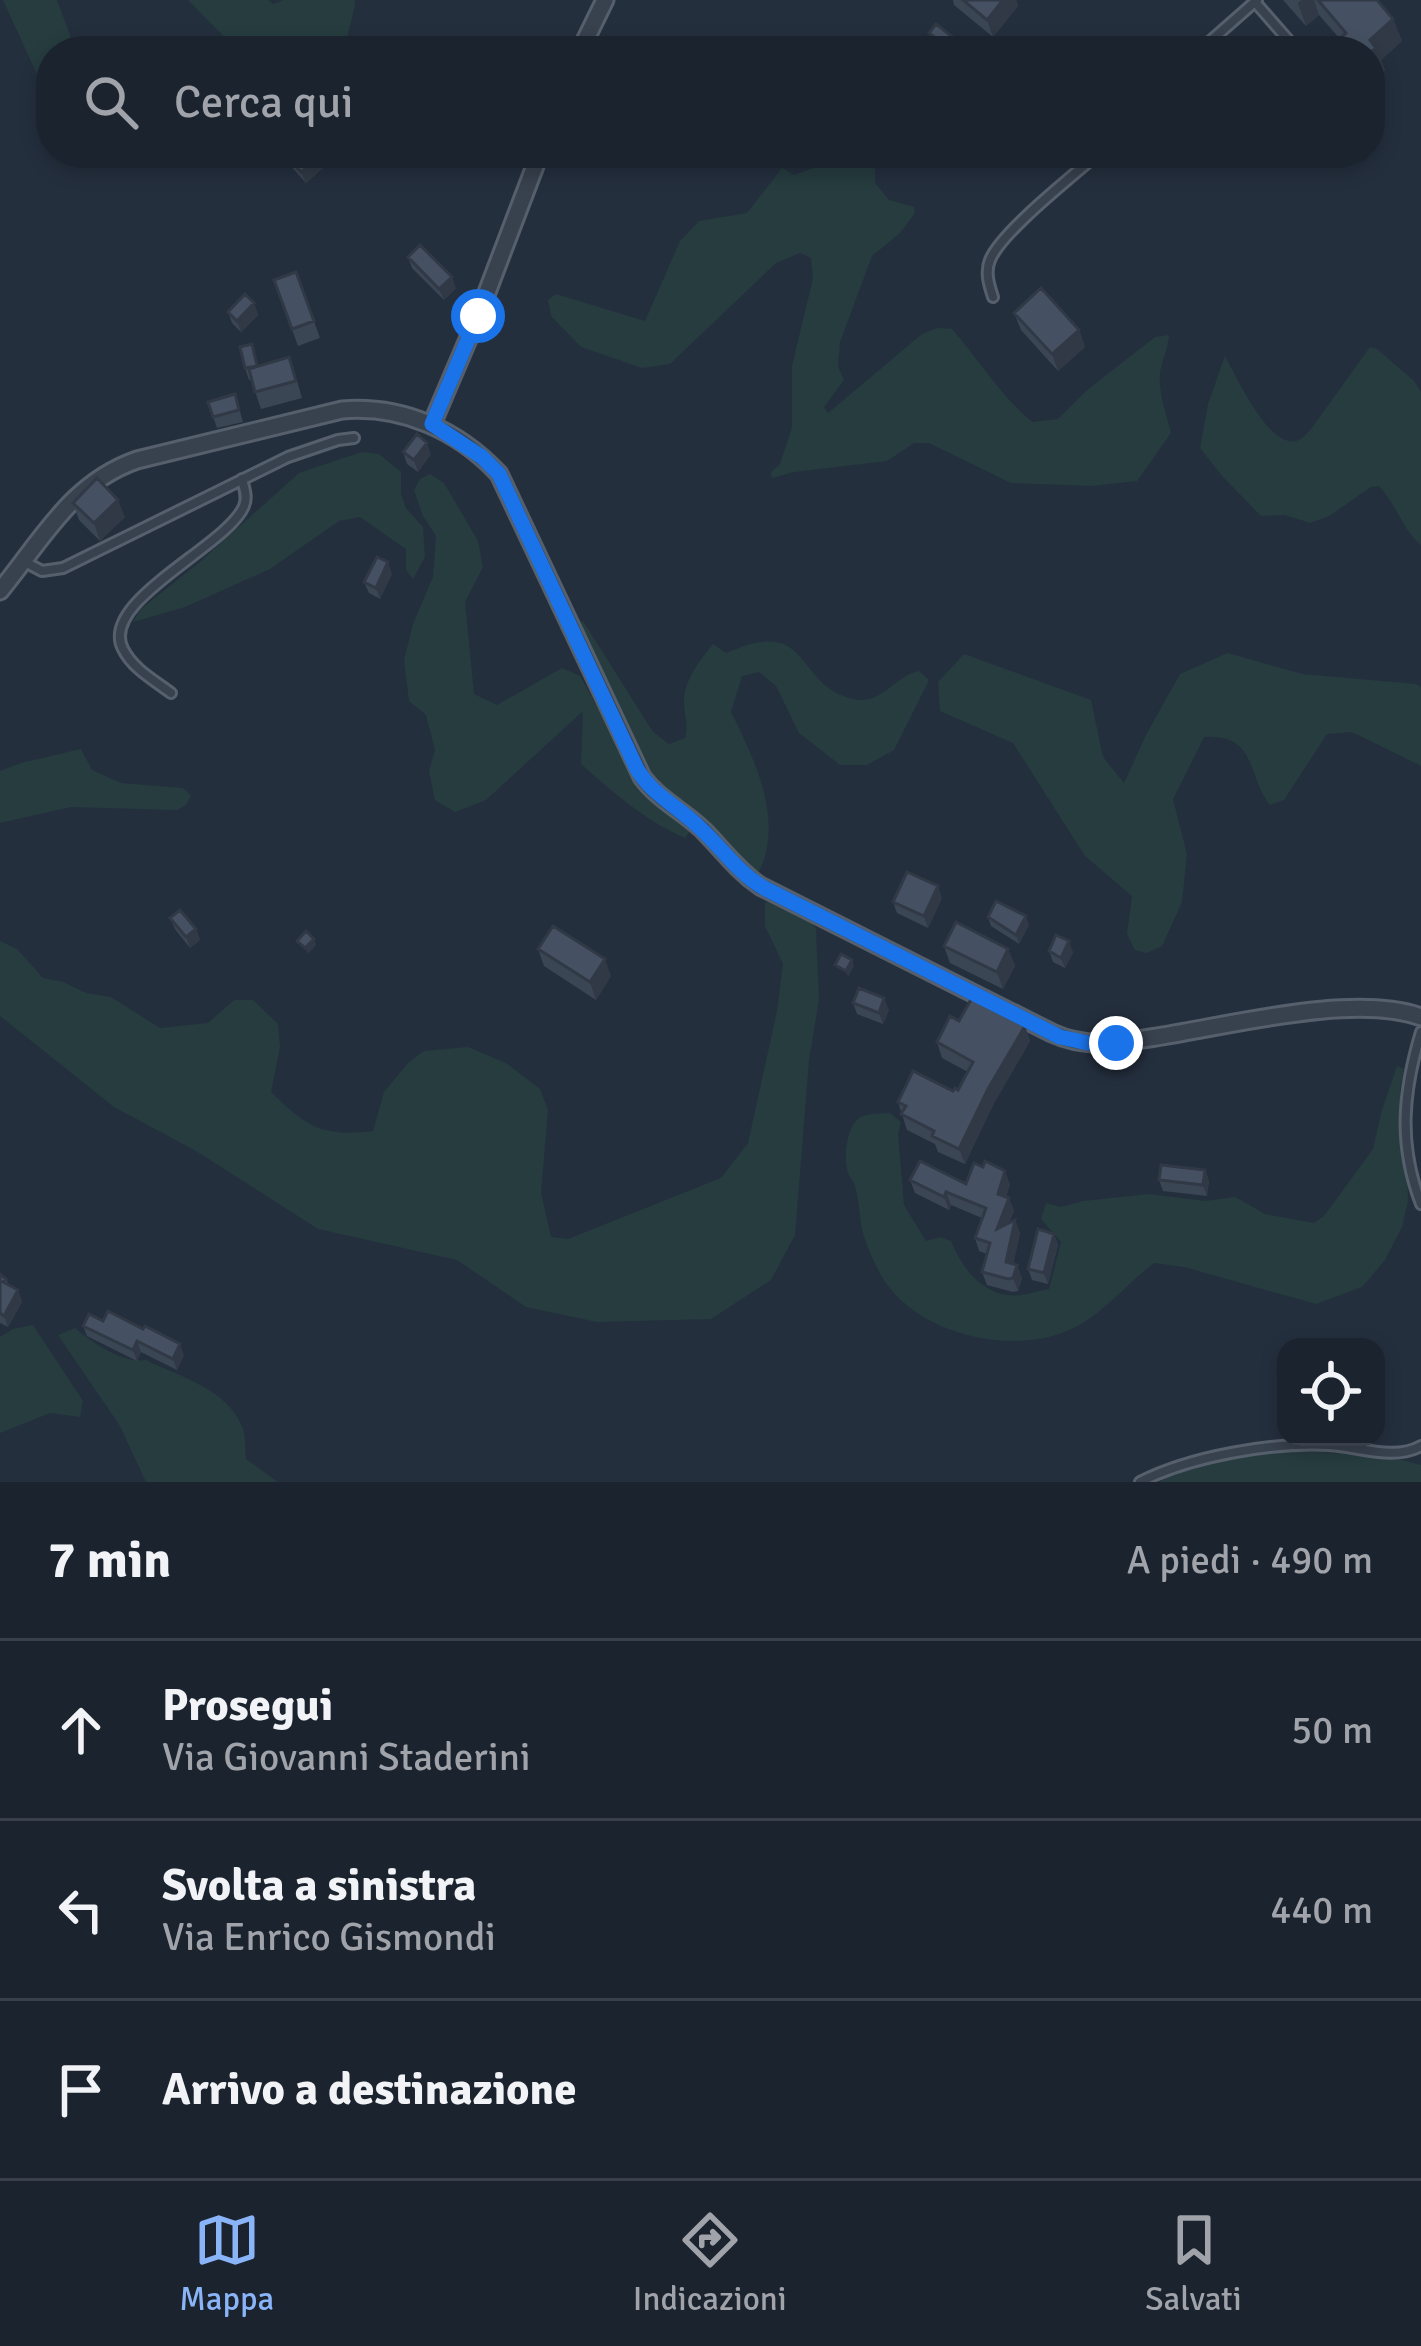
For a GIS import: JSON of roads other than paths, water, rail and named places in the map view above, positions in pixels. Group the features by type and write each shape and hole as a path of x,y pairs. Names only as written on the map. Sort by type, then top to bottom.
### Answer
{"street":[{"path":"587,36 605,0"},
{"path":"432,424 534,168"},
{"path":"0,591 77,495 107,472 136,460 342,410 388,411 432,424 499,474 642,777 760,886 1052,1033 1081,1042 1116,1043 1348,1009 1385,1008 1421,1017"}],"lane":[{"path":"1216,36 1256,1 1285,36"},
{"path":"993,297 987,277 990,259 1011,232 1083,168"},
{"path":"24,562 42,571 63,568 288,458 354,438"},
{"path":"171,692 136,667 121,646 122,625 129,611 157,585 234,522 246,497 242,479"},
{"path":"1421,1032 1408,1074 1404,1118 1411,1178 1421,1204"},
{"path":"1140,1482 1227,1453 1277,1446 1330,1445 1389,1453 1421,1446"}]}
